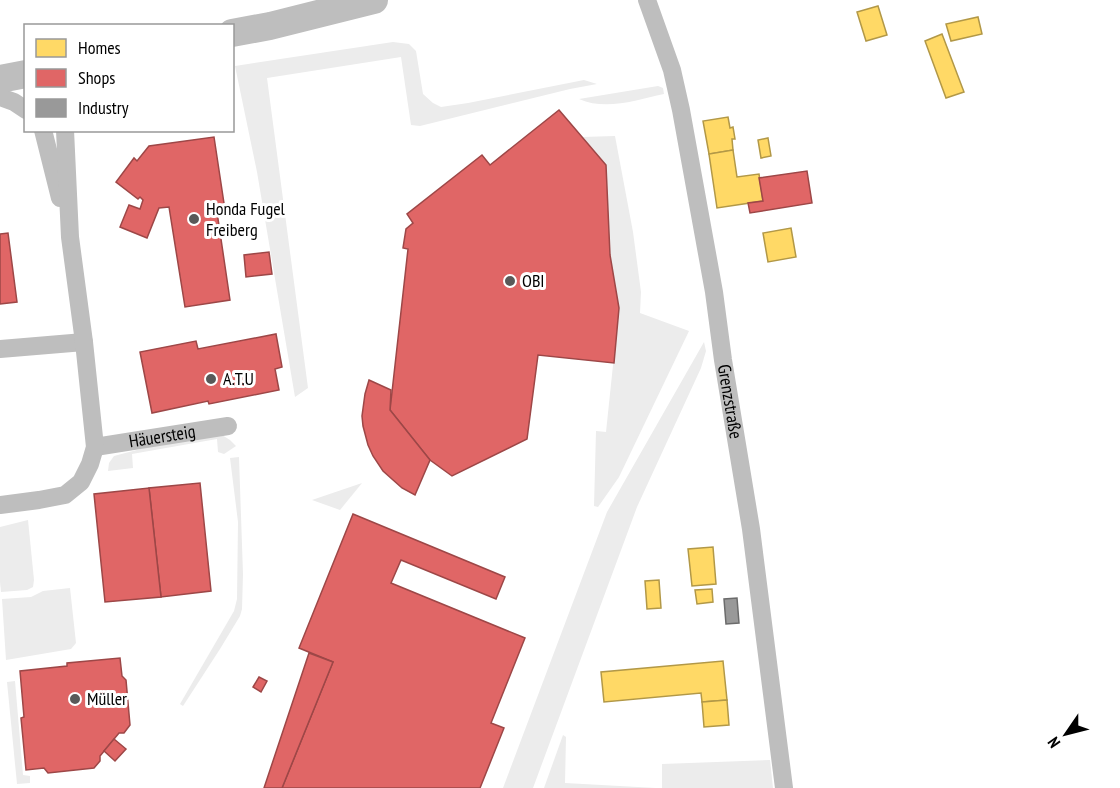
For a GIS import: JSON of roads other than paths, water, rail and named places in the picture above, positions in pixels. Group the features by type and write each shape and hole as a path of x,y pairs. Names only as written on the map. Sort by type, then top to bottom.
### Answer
{"main road":[{"path":"234,33 374,0"},
{"path":"0,79 24,74"}],"street":[{"name":"Grenzstraße","path":"639,0 653,19"},
{"name":"Grenzstraße","path":"647,0 672,70 714,292 751,529 783,788"},
{"path":"0,97 24,109"},
{"path":"44,132 70,237"},
{"path":"0,505 64,495 81,482 95,447 70,237 65,132"},
{"path":"0,349 84,342"},
{"name":"Häuersteig","path":"95,447 228,426"}],"place":[{"name":"Honda Fugel Freiberg","path":"194,219"},
{"name":"OBI","path":"510,281"},
{"name":"A.T.U","path":"211,379"},
{"name":"Müller","path":"75,699"}]}
